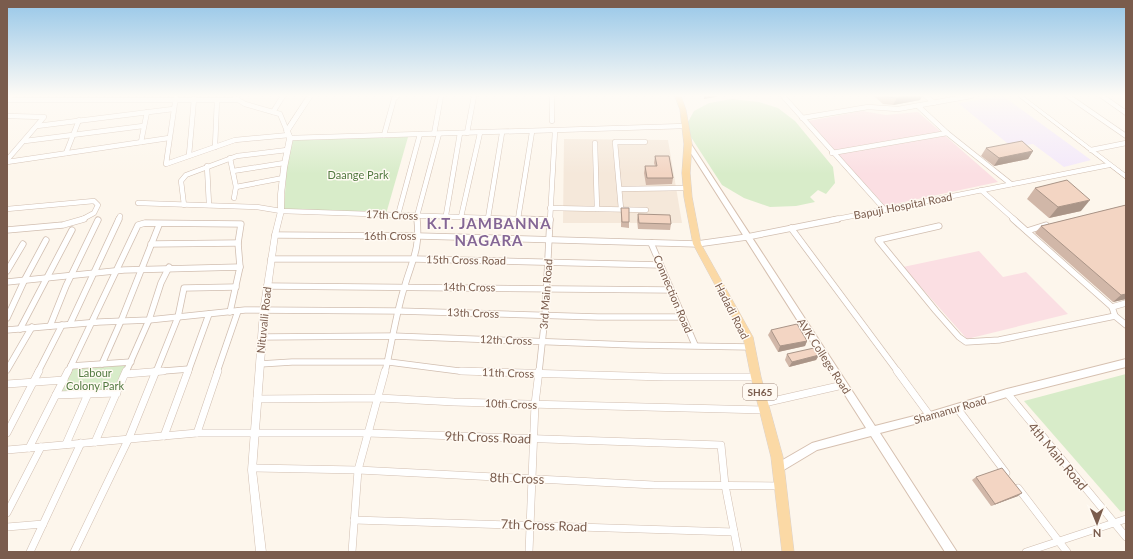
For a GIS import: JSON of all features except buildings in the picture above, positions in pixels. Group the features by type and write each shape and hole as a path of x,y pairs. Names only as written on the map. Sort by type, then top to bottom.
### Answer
{"main road":[{"path":"682,122 688,144 684,156"},
{"path":"682,122 684,156"},
{"name":"AVK College Road","path":"688,144 950,552"},
{"path":"684,156 697,159"},
{"name":"Hadadi Road","path":"684,156 685,188 689,227 693,240 697,244 748,337 778,468 788,552"},
{"name":"Shamanur Road","path":"778,468 815,446 873,432 1007,393 1126,363"}],"street":[{"path":"7,161 40,122"},
{"path":"37,126 64,122"},
{"path":"66,153 78,122"},
{"path":"141,142 143,126 146,122"},
{"path":"171,122 166,164 234,140 289,134 460,134 683,126"},
{"path":"189,155 192,122"},
{"path":"215,147 216,122"},
{"path":"284,122 289,134"},
{"name":"Nituvalli Road","path":"261,552 252,468 264,311 275,235 281,211 284,163 289,134 296,122"},
{"path":"384,135 388,122"},
{"path":"352,552 358,470 366,433 379,398 388,363 398,311 405,285 415,259 419,236 417,216 438,122"},
{"path":"467,133 469,122"},
{"path":"806,122 885,210"},
{"path":"935,122 1011,184"},
{"path":"1054,122 1126,177"},
{"path":"1106,122 1126,136"},
{"path":"24,141 143,126"},
{"name":"3rd Main Road","path":"529,552 535,439 535,404 545,316 545,289 548,262 555,131"},
{"path":"488,218 502,132"},
{"path":"518,218 532,132"},
{"path":"461,217 480,133"},
{"path":"832,153 947,133"},
{"path":"398,215 420,134"},
{"path":"446,215 460,134"},
{"path":"7,161 169,138"},
{"path":"621,209 616,142 645,142"},
{"path":"595,143 597,209"},
{"path":"1091,150 1126,143"},
{"path":"184,204 181,181 186,174 230,158 259,152 287,150"},
{"path":"230,158 236,187 234,198"},
{"path":"233,170 284,163"},
{"name":"Bapuji Hospital Road","path":"697,244 747,237 1109,165"},
{"path":"207,166 209,205"},
{"path":"236,187 283,178"},
{"path":"620,189 685,188"},
{"path":"981,190 1112,307 1115,316 1126,325"},
{"path":"7,209 94,201 98,205 97,209 91,215 68,224 7,230"},
{"name":"17th Cross","path":"138,203 257,207 281,211 417,216 446,215 461,217 550,220"},
{"path":"550,208 646,210"},
{"path":"70,324 120,216"},
{"path":"50,326 98,220"},
{"path":"29,448 117,272 138,225 144,223 159,225 241,224 238,243 240,267 230,312"},
{"path":"1026,231 1049,224"},
{"path":"102,364 121,321 159,225"},
{"path":"939,226 878,240 936,311 959,337 966,342 999,340 1115,316"},
{"path":"791,228 930,416"},
{"path":"20,329 72,230"},
{"name":"16th Cross","path":"275,235 419,236 697,244"},
{"path":"7,318 25,279 46,240"},
{"path":"151,244 238,243"},
{"name":"Connection Road","path":"651,243 695,345"},
{"path":"7,271 23,244"},
{"name":"15th Cross Road","path":"271,259 415,259 660,265"},
{"path":"7,282 25,279 169,267 240,267"},
{"path":"95,442 149,320 161,283 169,267"},
{"name":"14th Cross","path":"267,286 405,285 545,289 671,290"},
{"path":"74,552 129,438 157,372 178,317 184,288 236,287"},
{"path":"1112,307 1126,303"},
{"path":"197,433 238,311"},
{"name":"13th Cross","path":"7,330 92,322 149,320 238,311 398,311 545,316 682,317"},
{"path":"164,436 209,314"},
{"path":"7,433 31,383 62,325"},
{"path":"7,370 32,328"},
{"name":"12th Cross","path":"262,337 393,336 632,345 750,347"},
{"path":"71,366 131,362"},
{"name":"11th Cross","path":"260,364 292,362 388,363 459,371 664,377 756,377"},
{"path":"126,374 189,369"},
{"path":"7,384 64,380"},
{"name":"10th Cross","path":"257,399 379,398 535,404 765,407 843,385"},
{"path":"56,395 117,393"},
{"name":"4th Main Road","path":"1007,393 1126,537"},
{"path":"66,444 88,394"},
{"path":"956,408 1010,478"},
{"name":"9th Cross Road","path":"7,450 197,433 255,432 366,433 721,445 725,485"},
{"path":"30,552 81,443"},
{"path":"7,513 41,447"},
{"name":"8th Cross","path":"252,468 358,470 654,485 781,486"},
{"path":"1015,484 1067,552"},
{"path":"725,485 738,552"},
{"path":"1026,552 1126,518"},
{"name":"7th Cross Road","path":"354,520 734,532"},
{"path":"7,527 43,524"}],"shaded area":[{"path":"809,122 930,122 998,182 885,206"},
{"path":"981,122 1039,122 1091,160 1064,167 1033,144 1012,147"},
{"path":"564,139 668,140 682,223 563,223"},
{"path":"979,251 1003,277 1026,272 1068,314 967,339 903,267"}],"green space":[{"path":"688,122 796,122 833,167 835,183 826,194 818,190 810,197 815,202 796,206 770,207 744,198 722,185 689,134"},
{"name":"Daange Park","path":"408,137 386,214 284,209 287,164 293,139"},
{"name":"Labour Colony Park","path":"131,362 117,393 56,395 71,366"},
{"path":"1126,374 1126,510 1121,512 1024,401"}],"district":[{"name":"K.T. JAMBANNA NAGARA","path":"489,232"}]}
